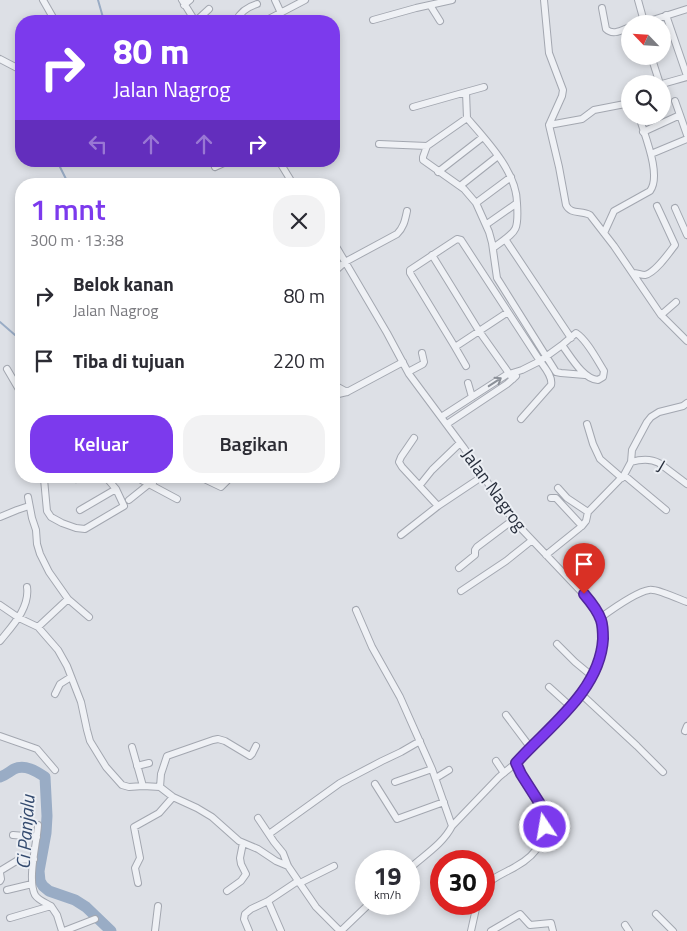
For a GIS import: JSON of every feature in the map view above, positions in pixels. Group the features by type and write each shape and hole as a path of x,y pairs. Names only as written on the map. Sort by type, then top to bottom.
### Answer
{"street":[{"path":"43,0 52,15"},
{"path":"190,0 183,3 192,15"},
{"path":"275,0 281,13"},
{"path":"277,15 305,0"},
{"path":"414,0 416,8"},
{"path":"373,20 428,3 452,0"},
{"path":"544,0 549,53 563,92 549,125 567,208 572,212 588,214 633,273 661,315 686,338"},
{"path":"638,0 641,15"},
{"path":"428,3 440,21"},
{"path":"239,15 246,9 257,4"},
{"path":"602,8 606,29 613,33 621,30"},
{"path":"202,15 209,9"},
{"path":"666,15 687,9"},
{"path":"671,30 687,77 671,81"},
{"path":"0,59 15,67"},
{"path":"413,108 484,87"},
{"path":"466,92 467,118 489,143 511,177 515,187 517,226 513,233 493,248"},
{"path":"674,101 683,118 687,135"},
{"path":"549,125 582,119 593,110 621,105"},
{"path":"467,118 427,146 422,159 464,189 476,204 490,232 498,278 556,372 585,375"},
{"path":"643,132 683,118"},
{"path":"604,233 614,211 652,189 654,172 651,154 641,125"},
{"path":"438,172 483,137"},
{"path":"651,154 687,139"},
{"path":"379,144 427,146"},
{"path":"460,186 498,156"},
{"path":"283,167 289,178"},
{"path":"476,204 511,177"},
{"path":"487,224 517,203"},
{"path":"633,273 642,275 650,273 675,245 657,206"},
{"path":"675,208 687,234"},
{"path":"340,267 397,234 405,223 407,211"},
{"path":"466,366 410,273 411,268 457,239 460,240 551,379 552,383 521,418"},
{"path":"505,239 571,338"},
{"name":"Jalan Nagrog","path":"340,253 408,372 474,462 513,520 590,601 600,618 602,626 602,650 592,676 581,694 516,763 452,826 440,842 420,859"},
{"path":"432,255 479,331 511,376"},
{"path":"661,315 676,302"},
{"path":"454,348 508,312"},
{"path":"441,417 472,397 540,361 576,333 604,371 603,376 598,380 594,380 585,375 562,345"},
{"path":"408,372 423,364 422,353"},
{"path":"340,394 403,362"},
{"path":"7,369 15,383"},
{"path":"447,424 507,384 511,376"},
{"path":"468,383 472,397"},
{"path":"340,388 347,392"},
{"path":"546,555 582,526 586,521 588,512 623,477 631,462 632,450 651,417 659,412 686,406"},
{"path":"587,424 600,459 666,510"},
{"path":"414,438 399,462 438,506"},
{"path":"420,485 432,470 460,443"},
{"name":"J","path":"631,462 654,460 687,484"},
{"path":"401,536 438,506 483,476"},
{"path":"44,483 46,511 48,514 62,523 85,530 124,506 111,483"},
{"path":"146,483 177,499"},
{"path":"213,483 221,487 225,483"},
{"path":"129,500 150,485"},
{"path":"558,488 567,498 588,512"},
{"path":"80,510 116,489"},
{"path":"28,496 35,525 36,544 49,572 68,599 89,616"},
{"path":"551,498 556,498 582,526"},
{"path":"0,517 29,506"},
{"path":"459,568 474,555 477,547 513,520"},
{"path":"461,590 506,561 532,541"},
{"path":"0,641 19,618 27,594 26,587"},
{"path":"600,618 617,606 650,589 687,602"},
{"path":"38,627 68,599"},
{"path":"0,605 19,618 38,627 58,650 81,702 88,736 106,767 124,786 133,788 143,786 160,787 212,817 236,839 288,866"},
{"path":"356,610 372,647 400,697 420,741 436,778 452,826"},
{"path":"556,644 592,676"},
{"path":"55,694 60,684 71,677"},
{"path":"549,687 570,706"},
{"path":"581,694 663,772"},
{"path":"506,715 530,748"},
{"path":"0,736 37,749 55,770"},
{"path":"160,787 161,774 167,756 216,739 225,741 250,756 256,746"},
{"path":"269,834 340,783 420,741"},
{"path":"132,747 143,786"},
{"path":"496,761 504,773"},
{"path":"138,766 149,763"},
{"path":"495,878 523,863 532,855 539,847 544,834 542,807 516,763"},
{"path":"395,782 432,769"},
{"path":"436,778 449,770"},
{"path":"375,784 397,818 444,802"},
{"path":"138,883 135,868 140,858 134,827 159,813 173,796"},
{"path":"258,818 283,853 288,866 316,907 341,931 358,915"},
{"path":"38,825 32,875 32,884 36,896 52,906 63,931 95,919"},
{"path":"13,835 37,837"},
{"path":"227,891 241,881 246,874 240,858 243,843"},
{"path":"276,861 283,853"},
{"path":"0,881 0,872 18,860 34,859"},
{"path":"249,931 244,919 245,914 251,909 299,882 334,866"},
{"path":"7,890 32,884"},
{"path":"268,901 282,931"},
{"path":"10,918 52,906"},
{"path":"156,931 158,906"},
{"path":"491,931 520,914 530,925 551,923 553,931"},
{"path":"656,914 673,931"},
{"path":"471,931 475,915"}],"waterway":[{"path":"98,0 102,15"},
{"path":"60,167 66,178"},
{"path":"0,322 15,335"},
{"name":"Ci Panjalu","path":"0,777 22,767 45,777 47,816 39,871 40,881 49,891 75,900 86,907 111,931"}],"route":[{"path":"545,827 542,807 516,763 581,694 592,676 602,650 603,634 600,618 584,594"}]}
